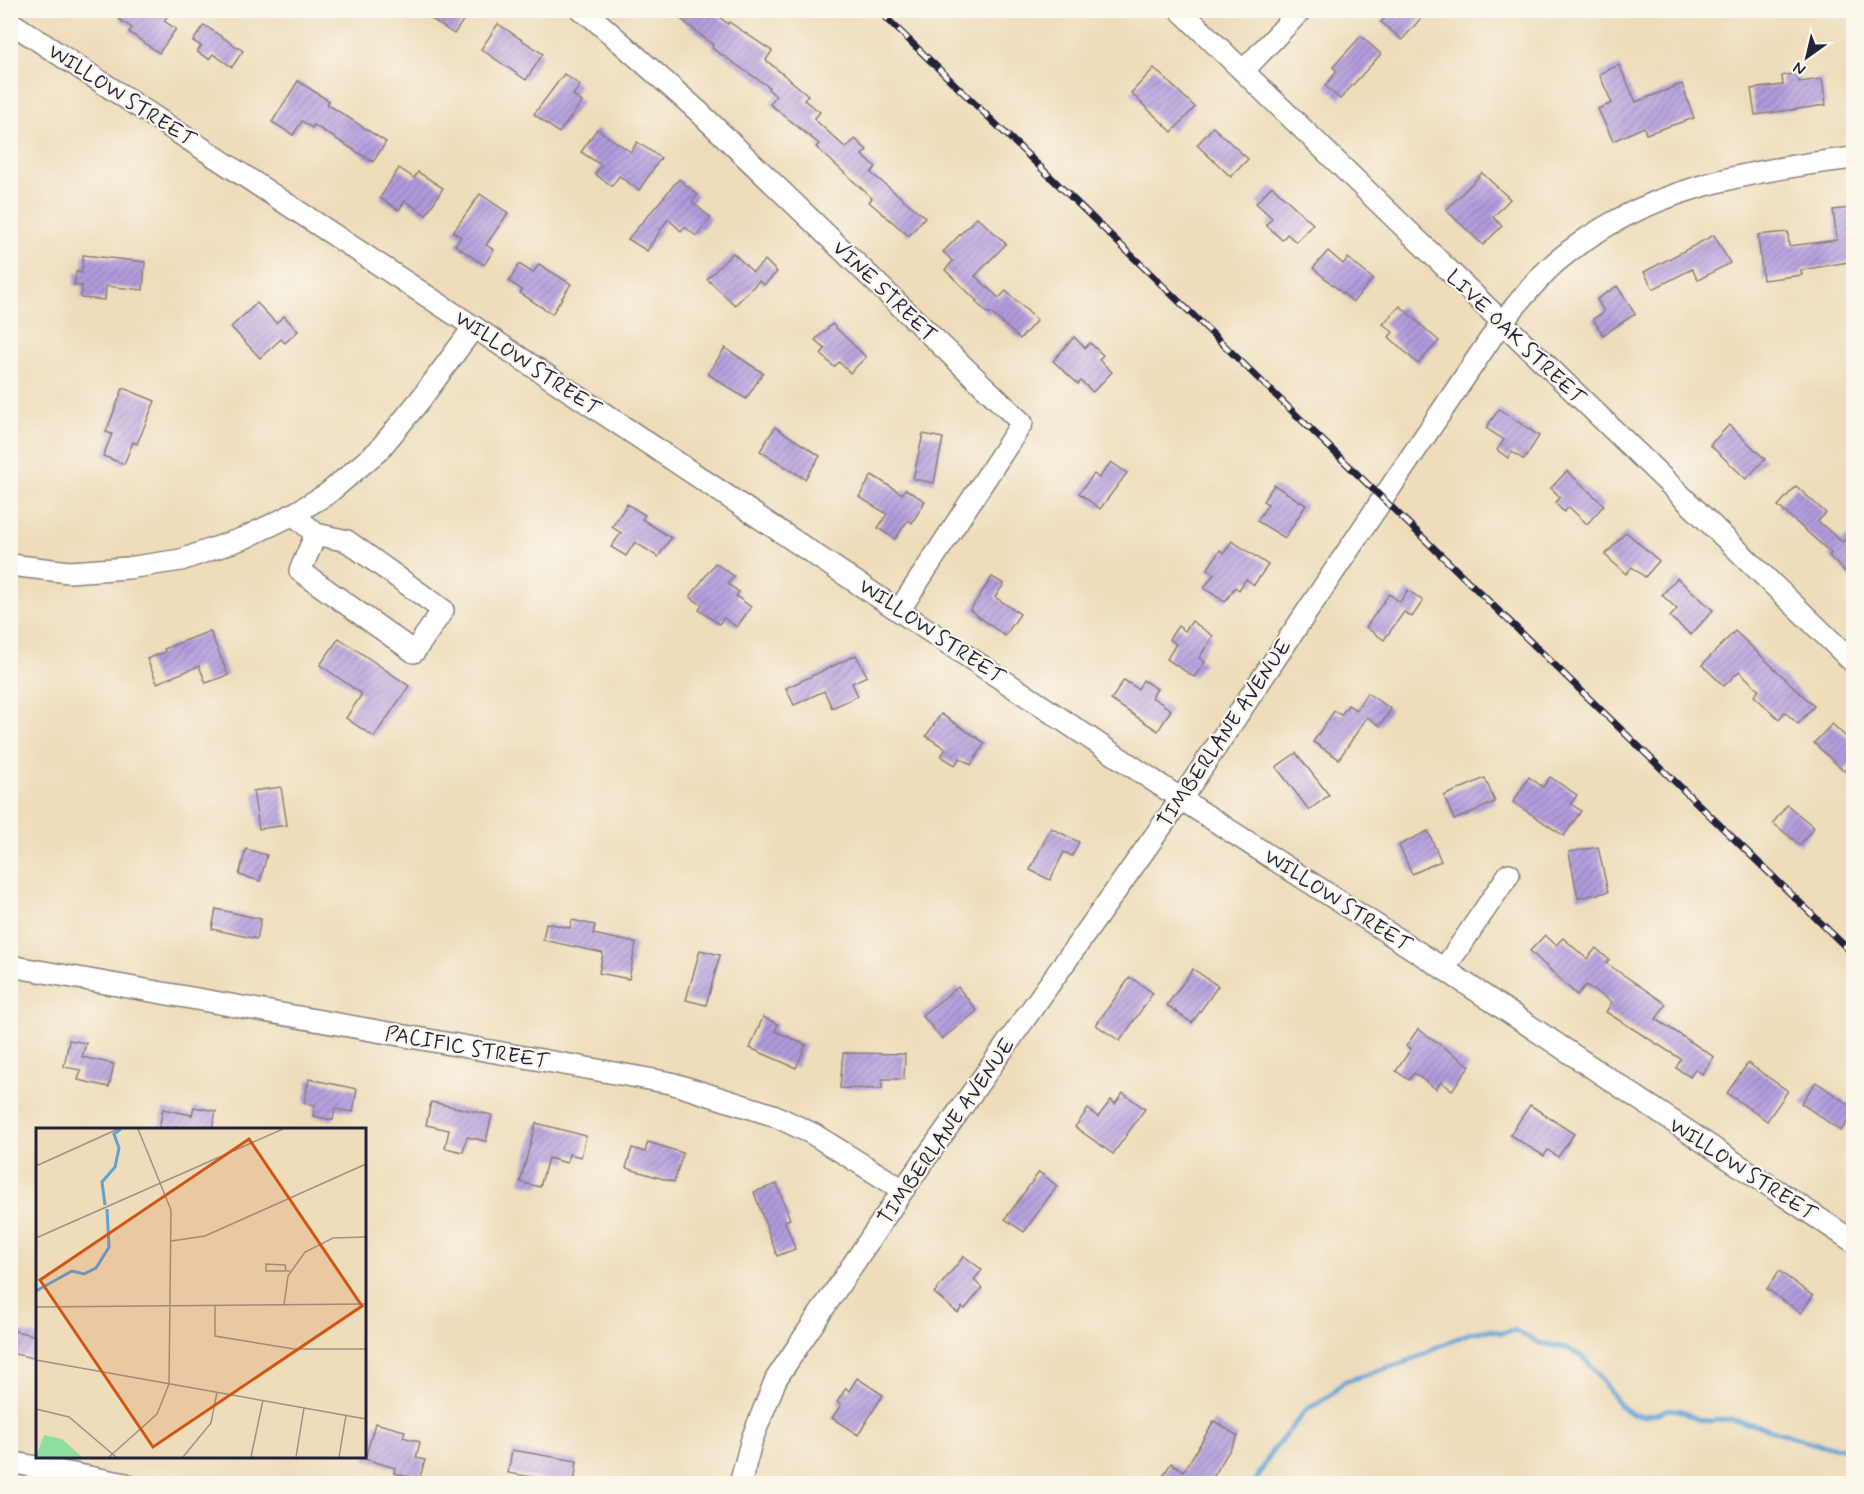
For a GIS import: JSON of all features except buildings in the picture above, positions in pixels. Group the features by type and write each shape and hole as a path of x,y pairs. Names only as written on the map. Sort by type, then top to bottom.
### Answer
{"street":[{"name":"VINE STREET","path":"581,10 698,111 1022,423 900,609"},
{"name":"LIVE OAK STREET","path":"1180,10 1854,663"},
{"path":"1243,71 1301,10"},
{"name":"WILLOW STREET","path":"10,22 900,609 1181,799 1444,969 1854,1242"},
{"name":"TIMBERLANE AVENUE","path":"740,1484 752,1439 776,1379 903,1190 1181,799 1501,323 1556,262 1595,233 1640,207 1703,185 1790,165 1854,158"},
{"path":"10,565 69,572 128,568 181,560 244,538 293,514 327,494 378,450 420,400 474,327"},
{"path":"293,514 316,534 347,541 443,610 414,652 300,571 316,534"},
{"path":"1444,969 1509,874"},
{"name":"PACIFIC STREET","path":"10,966 671,1083 774,1115 813,1134 903,1190"},
{"path":"10,1462 126,1484"}],"waterway":[{"path":"1254,1484 1271,1453 1306,1410 1329,1396 1344,1382 1414,1359 1470,1333 1491,1330 1501,1333 1514,1330 1539,1343 1566,1348 1580,1355 1594,1369 1622,1408 1632,1414 1644,1416 1669,1409 1679,1410 1697,1419 1710,1421 1729,1419 1823,1446 1854,1447"}],"railway":[{"path":"878,10 1854,955"}]}
